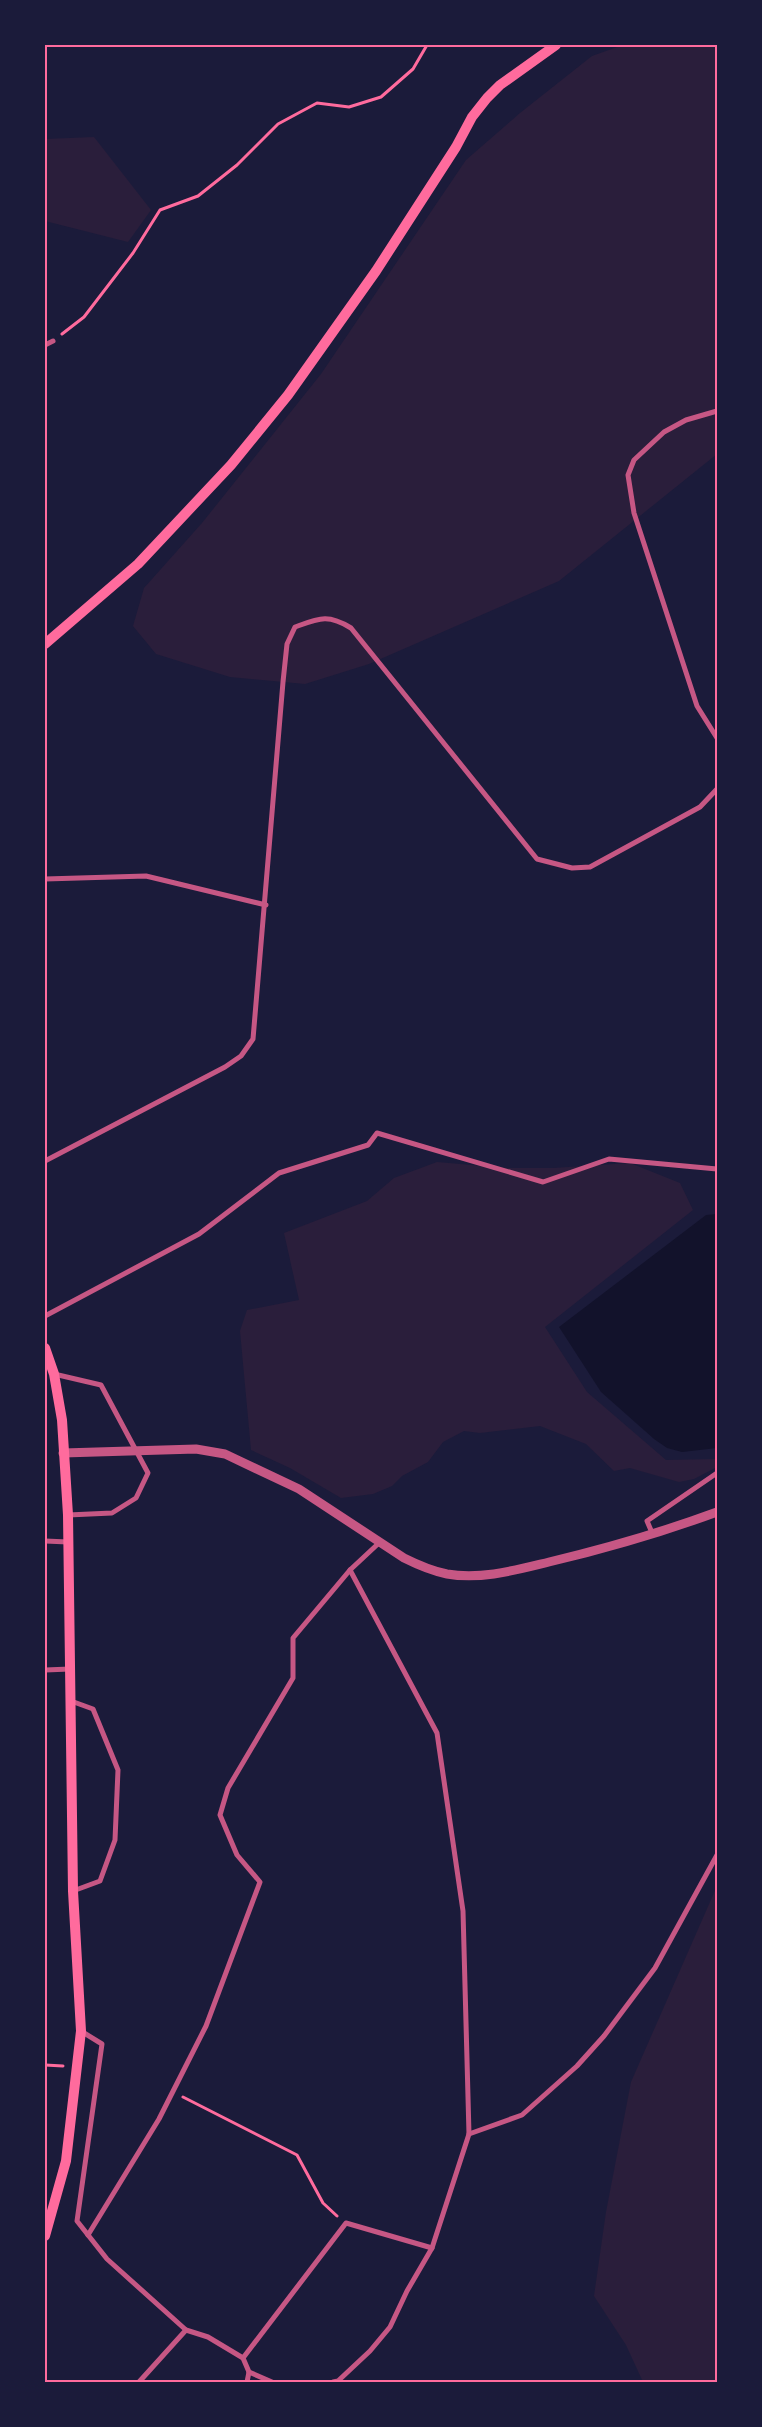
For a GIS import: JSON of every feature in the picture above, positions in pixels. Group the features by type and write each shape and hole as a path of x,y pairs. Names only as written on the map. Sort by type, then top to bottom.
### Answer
{"main road":[{"path":"45,644 138,564 231,464 288,395 376,271 456,147 472,117 500,85 556,45"},
{"path":"45,1348 54,1374 62,1420 68,1515 73,1890 81,2031 66,2161 45,2236"}],"street":[{"path":"45,346 53,341"},
{"path":"717,411 686,420 664,432 634,460 628,475 634,513 697,706 717,738"},
{"path":"45,1161 164,1100 241,1056 253,1039 287,644 295,626 319,618 336,618 351,628 537,859 572,868 590,866 700,807 717,789"},
{"path":"45,879 146,876 266,905"},
{"path":"45,1316 199,1234 279,1173 368,1145 377,1133 543,1182 609,1159 717,1169"},
{"path":"54,1374 101,1385 148,1473 136,1498 112,1513 68,1515"},
{"path":"63,1453 196,1449 225,1454 299,1489 422,1567 447,1574 474,1576 518,1570 653,1536 717,1512"},
{"path":"653,1536 647,1521 717,1473"},
{"path":"45,1540 68,1542"},
{"path":"88,2235 159,2119 206,2026 260,1882 236,1855 220,1815 228,1788 293,1678 294,1638 350,1570 380,1542"},
{"path":"333,2382 338,2381 370,2351 390,2327 406,2291 432,2248 469,2134 463,1911 437,1733 350,1570"},
{"path":"45,1670 70,1669"},
{"path":"70,1700 93,1709 118,1770 115,1840 100,1881 73,1890"},
{"path":"469,2134 522,2114 577,2066 655,1968 717,1855"},
{"path":"81,2031 102,2044 77,2221 107,2259 186,2330 208,2337 243,2358 249,2372 247,2382"},
{"path":"243,2358 346,2223 432,2248"},
{"path":"138,2382 186,2330"},
{"path":"249,2372 272,2382"}],"path":[{"path":"53,341 84,317 133,253 160,210 198,196 237,165 278,124 317,103 349,107 381,97 413,69 427,45"},
{"path":"173,2092 297,2155 323,2203 346,2223"}],"shaded area":[{"path":"623,45 717,45 717,454 559,581 369,664 305,684 230,677 156,654 133,626 144,588 202,523 321,374 466,160 520,113 592,56"},
{"path":"94,137 151,210 128,242 45,221 45,139"},
{"path":"437,1162 507,1168 553,1168 630,1163 680,1183 693,1210 545,1327 587,1392 666,1460 717,1459 717,1467 694,1479 679,1482 630,1468 614,1471 586,1444 540,1426 480,1433 464,1431 443,1442 428,1462 402,1476 392,1486 373,1494 341,1498 290,1468 251,1450 240,1331 247,1310 299,1300 284,1233 367,1201 394,1178"},
{"path":"717,1214 717,1448 682,1452 667,1448 654,1439 601,1392 559,1327 706,1215"},
{"path":"717,1886 717,2382 643,2382 626,2345 594,2296 606,2212 631,2082"}]}
